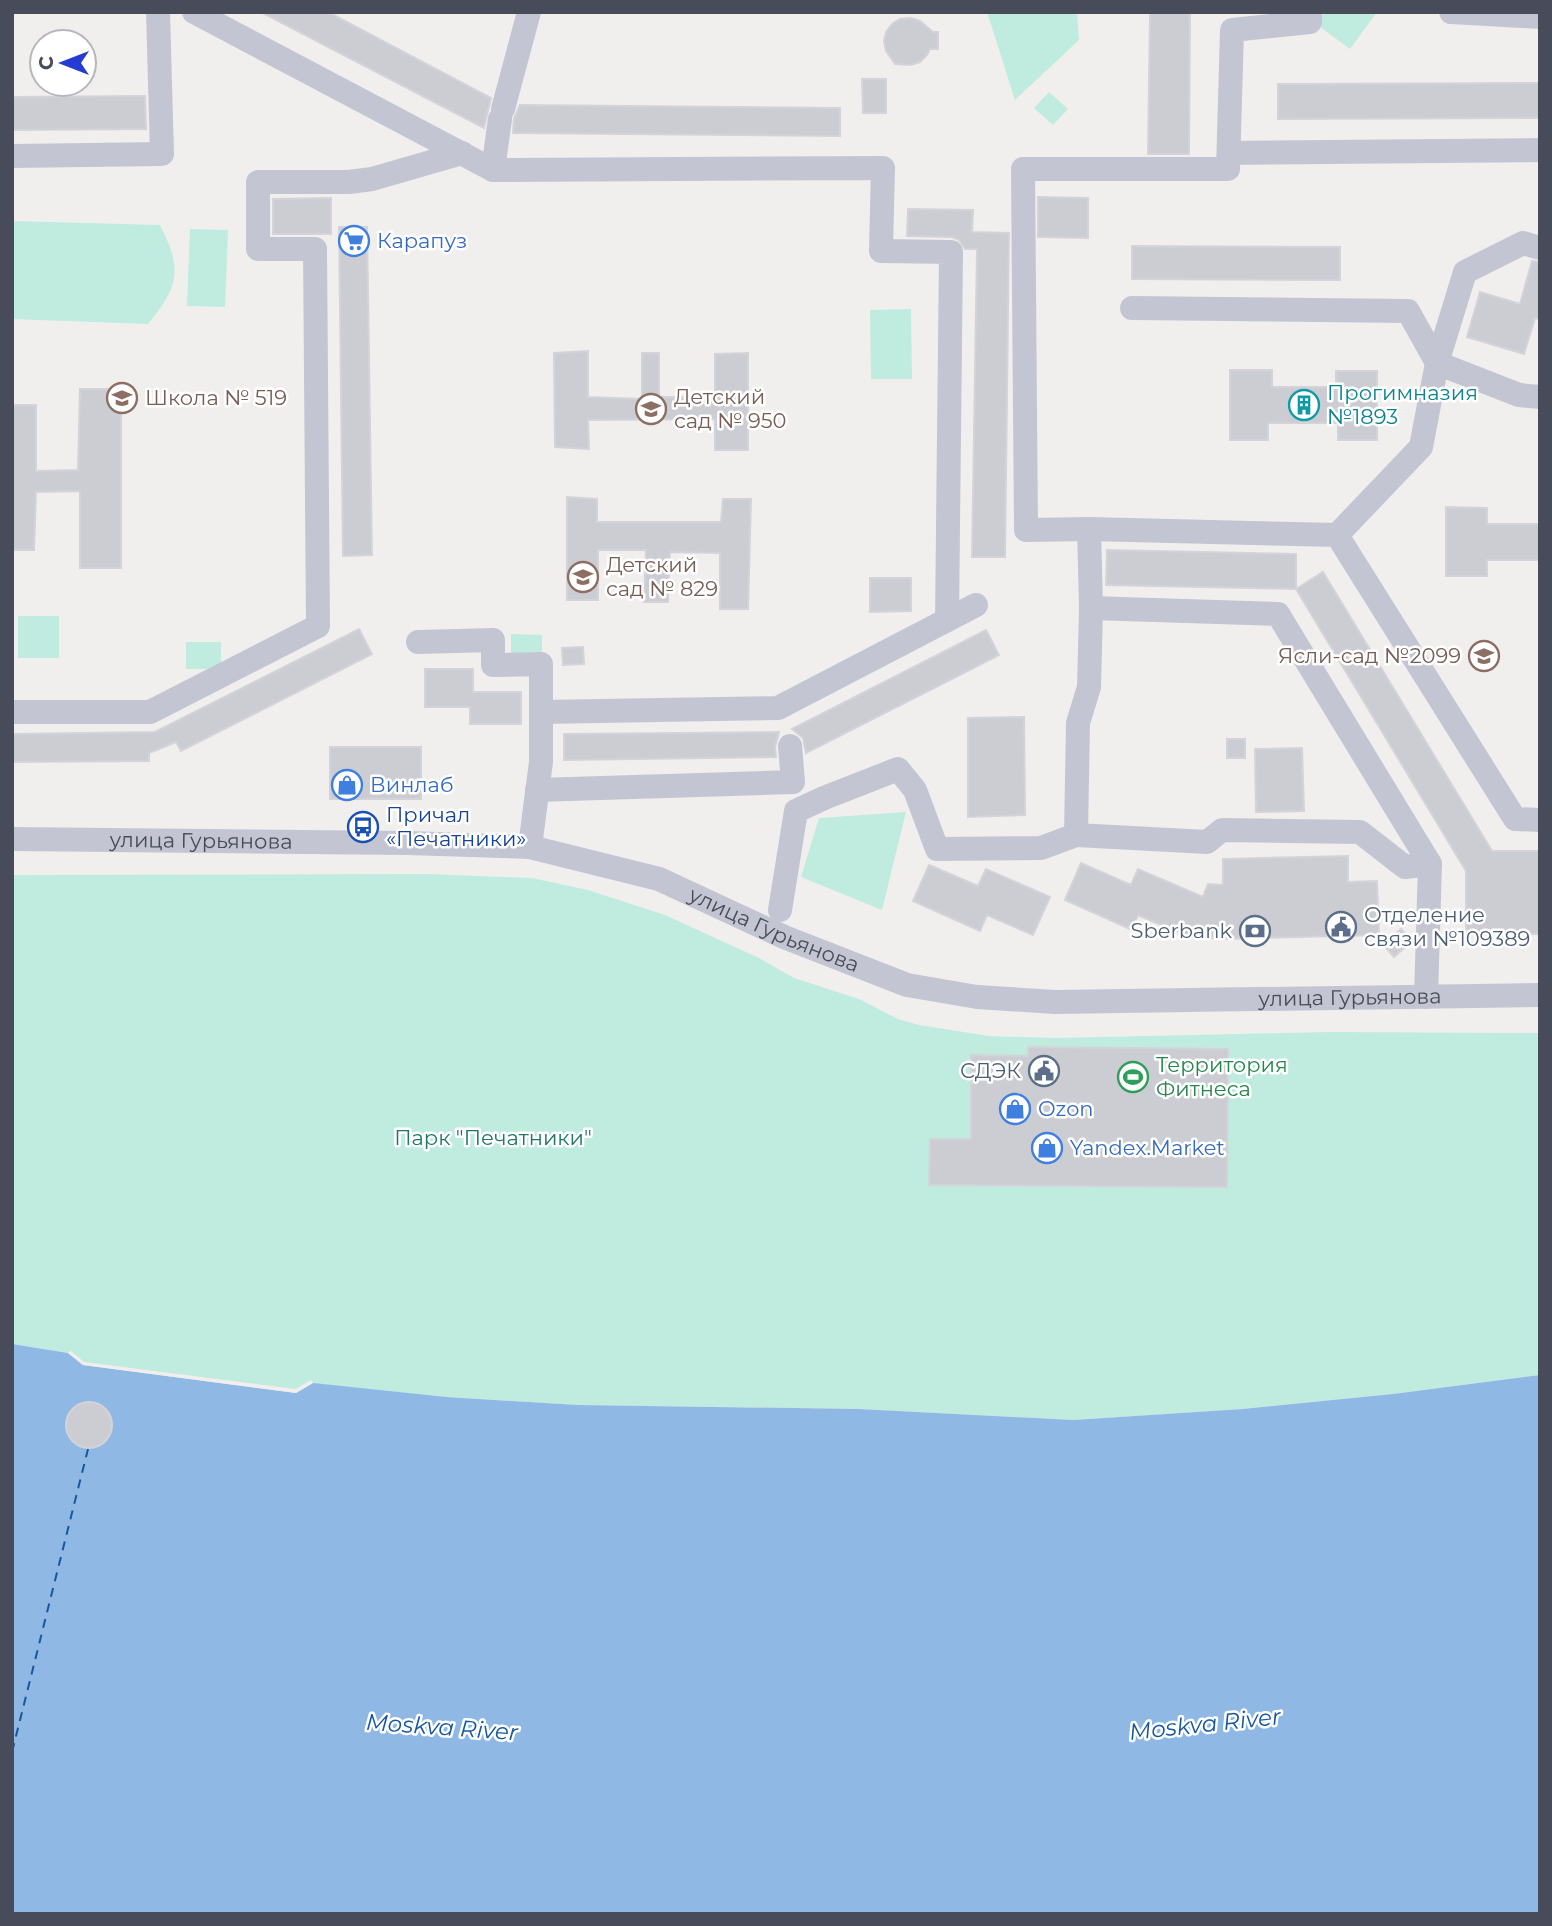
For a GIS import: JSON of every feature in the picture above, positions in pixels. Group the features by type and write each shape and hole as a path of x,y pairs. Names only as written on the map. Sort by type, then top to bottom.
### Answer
{"street":[{"path":"12,156 162,154 158,12"},
{"path":"194,12 493,170 883,168 881,251 951,252 947,620"},
{"path":"493,170 502,114 529,12"},
{"path":"1310,12 1310,22 1232,30 1228,169 1023,169 1026,530 1337,535 1421,447 1437,363 1465,272 1522,243 1540,248"},
{"path":"1451,12 1540,17"},
{"path":"1229,153 1540,150"},
{"path":"12,712 150,712 318,626 315,248 258,248 258,182 349,182 373,179 462,153"},
{"path":"1132,308 1408,311 1437,363 1519,395 1540,397"},
{"path":"1076,835 1078,723 1089,687 1089,529"},
{"path":"1337,535 1515,819 1540,820"},
{"path":"541,712 778,708 976,605"},
{"path":"1091,608 1278,614 1430,864 1426,997"},
{"path":"418,642 494,640 493,665 541,664 541,762 530,847"},
{"path":"537,790 793,782 789,741 778,708"},
{"path":"780,910 796,811 898,769 915,790 937,849 1041,848 1076,835 1206,842 1223,830 1360,832 1405,867 1430,864"},
{"name":"улица Гурьянова","path":"12,839 407,843 530,847 659,879 784,937 907,985 977,997 1055,1002 1540,995"}],"green space":[{"path":"987,12 1077,12 1079,40 1015,100"},
{"path":"1325,12 1377,12 1350,49 1316,24"},
{"path":"1049,92 1068,109 1053,125 1034,108"},
{"path":"12,221 160,225 172,253 172,287 159,311 148,324 12,319"},
{"path":"190,229 228,230 225,307 187,306"},
{"path":"911,309 912,379 871,379 870,310"},
{"path":"18,616 59,616 59,658 18,658"},
{"path":"511,634 542,635 542,655 511,654"},
{"path":"186,642 221,642 221,669 186,669"},
{"path":"906,812 882,910 801,877 819,818"},
{"name":"Парк \"Печатники\"","path":"428,874 532,878 588,890 665,915 759,958 794,978 859,999 898,1019 989,1036 1055,1038 1331,1032 1540,1033 1540,1375 1393,1394 1243,1409 1073,1420 859,1409 578,1405 446,1397 296,1393 83,1365 68,1353 12,1344 12,875"}],"water":[{"name":"Moskva River","path":"12,1344 68,1353 83,1365 296,1393 313,1383 446,1397 578,1405 859,1409 1073,1420 1243,1409 1393,1394 1540,1375 1540,1914 12,1914"}],"pier":[{"path":"71,1351 84,1362 296,1389 311,1380 313,1383 296,1393 83,1365 68,1353"}],"building":[{"path":"261,12 328,12 491,98 484,128"},
{"path":"1150,12 1190,12 1189,154 1148,154"},
{"path":"900,19 920,21 933,32 938,32 938,49 930,49 920,62 910,65 895,64 886,51 886,32"},
{"path":"862,79 886,79 886,113 863,113"},
{"path":"1540,83 1540,118 1278,119 1278,84"},
{"path":"145,96 146,129 12,130 12,97"},
{"path":"520,105 840,108 840,136 513,133 514,118"},
{"path":"1038,197 1088,198 1088,238 1038,237"},
{"path":"331,198 331,234 273,234 273,199"},
{"path":"908,209 973,210 972,232 1009,233 1005,557 972,557 977,249 965,249 959,240 952,237 907,236"},
{"path":"339,227 367,227 372,555 343,556"},
{"path":"1132,246 1340,247 1340,280 1132,279"},
{"path":"1532,261 1540,262 1540,319 1535,318 1524,354 1467,337 1480,292 1520,304"},
{"name":"Детский сад № 950","path":"588,351 588,397 642,399 642,353 659,353 659,397 715,397 715,354 748,353 748,450 715,450 715,419 588,420 589,449 555,447 554,353"},
{"name":"Прогимназия №1893","path":"1230,370 1272,370 1272,387 1336,387 1336,371 1377,371 1377,440 1338,440 1338,423 1268,423 1268,440 1230,440"},
{"path":"80,389 121,389 121,568 80,568 80,491 36,492 34,550 12,550 12,405 36,405 36,471 78,470"},
{"name":"Детский сад № 829","path":"567,497 597,499 597,522 721,522 723,499 751,499 748,609 720,609 720,553 670,552 668,602 644,602 646,550 598,550 598,600 567,600"},
{"path":"1446,507 1487,508 1487,524 1540,524 1540,560 1487,560 1487,576 1446,576"},
{"path":"1107,550 1296,554 1296,589 1106,585"},
{"path":"1323,572 1492,851 1540,851 1540,934 1466,934 1466,871 1296,589"},
{"path":"870,578 911,578 911,611 870,612"},
{"path":"359,629 372,654 181,751 176,742 149,753 149,761 12,762 12,734 155,732"},
{"path":"986,630 999,655 806,753 803,738 792,729"},
{"path":"583,647 584,664 563,665 562,648"},
{"path":"425,669 473,669 473,692 521,692 521,724 470,724 470,707 425,707"},
{"path":"1024,717 1025,815 968,817 968,718"},
{"path":"779,732 775,747 776,757 564,760 564,734"},
{"path":"1227,739 1245,739 1245,758 1227,758"},
{"path":"330,747 421,747 421,799 330,799"},
{"path":"1302,748 1304,811 1256,812 1255,749"},
{"path":"1348,856 1348,882 1377,881 1379,935 1222,939 1186,936 1138,915 1132,930 1065,900 1081,863 1131,885 1138,869 1203,897 1208,884 1223,885 1223,859"},
{"path":"929,865 978,886 986,869 1050,897 1033,935 987,915 980,931 913,901"},
{"path":"1401,929 1412,941 1394,957 1383,944"},
{"path":"1028,1047 1228,1049 1227,1187 929,1185 930,1139 971,1139 971,1055 1028,1056"},
{"path":"89,1402 105,1409 112,1425 105,1441 89,1448 73,1441 66,1425 73,1409"}],"ferry route":[{"path":"12,1752 88,1449"}],"place":[{"name":"Карапуз","path":"354,241"},
{"name":"Школа № 519","path":"122,398"},
{"name":"Прогимназия №1893","path":"1304,405"},
{"name":"Детский сад № 950","path":"651,409"},
{"name":"Детский сад № 829","path":"583,577"},
{"name":"Ясли-сад №2099","path":"1484,656"},
{"name":"Винлаб","path":"347,785"},
{"name":"Причал «Печатники»","path":"363,827"},
{"name":"Отделение связи №109389","path":"1341,927"},
{"name":"Sberbank","path":"1255,931"},
{"name":"СДЭК","path":"1044,1071"},
{"name":"Территория Фитнеса","path":"1133,1077"},
{"name":"Ozon","path":"1015,1109"},
{"name":"Yandex.Market","path":"1047,1148"}]}
